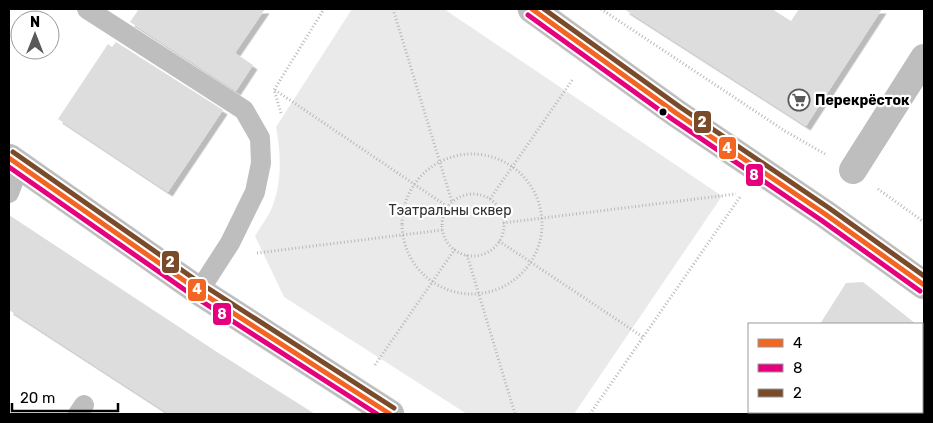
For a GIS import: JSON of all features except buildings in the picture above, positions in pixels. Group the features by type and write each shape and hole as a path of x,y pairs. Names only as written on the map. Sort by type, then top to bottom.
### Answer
{"main road":[{"path":"532,9 676,113 825,214 924,285"},
{"path":"14,161 199,291 390,414"}],"street":[{"path":"853,170 924,58"}],"lane":[{"path":"87,9 244,110 260,138 261,163 255,192 230,243 199,291"},
{"path":"9,192 14,161"}],"path":[{"path":"324,9 274,90 448,207"},
{"path":"393,9 452,202"},
{"path":"602,9 785,131 853,170 924,222"},
{"path":"490,199 573,79"},
{"path":"477,155 493,158 512,167 522,175 532,188 539,203 542,218 541,236 537,252 531,262 516,279 502,288 479,294 452,291 433,282 422,274 412,260 402,228 404,210 409,194 415,184 439,163 460,156 477,155"},
{"path":"471,194 482,195 490,199 499,207 503,217 504,228 499,241 487,252 478,255 467,255 455,250 445,239 442,230 442,220 452,202 461,196 471,194"},
{"path":"503,223 742,194 590,414"},
{"path":"254,253 442,230"},
{"path":"499,241 643,338"},
{"path":"375,365 455,250"},
{"path":"467,255 515,414"}],"green space":[{"name":"Тэатральны сквер","path":"352,9 444,9 722,196 574,414 467,414 284,297 255,236 271,209 278,186 280,157 276,127"}],"transit line":[{"name":"4","path":"532,9 676,113 825,214 924,285"},
{"name":"2","path":"544,9 680,107 829,208 924,276"},
{"name":"8","path":"528,15 672,119 821,220 920,291"},
{"name":"2","path":"13,152 203,285 394,408"},
{"name":"4","path":"9,158 199,291 390,414"},
{"name":"8","path":"9,167 195,297 377,414"}],"place":[{"name":"Перекрёсток","path":"799,100"}]}
